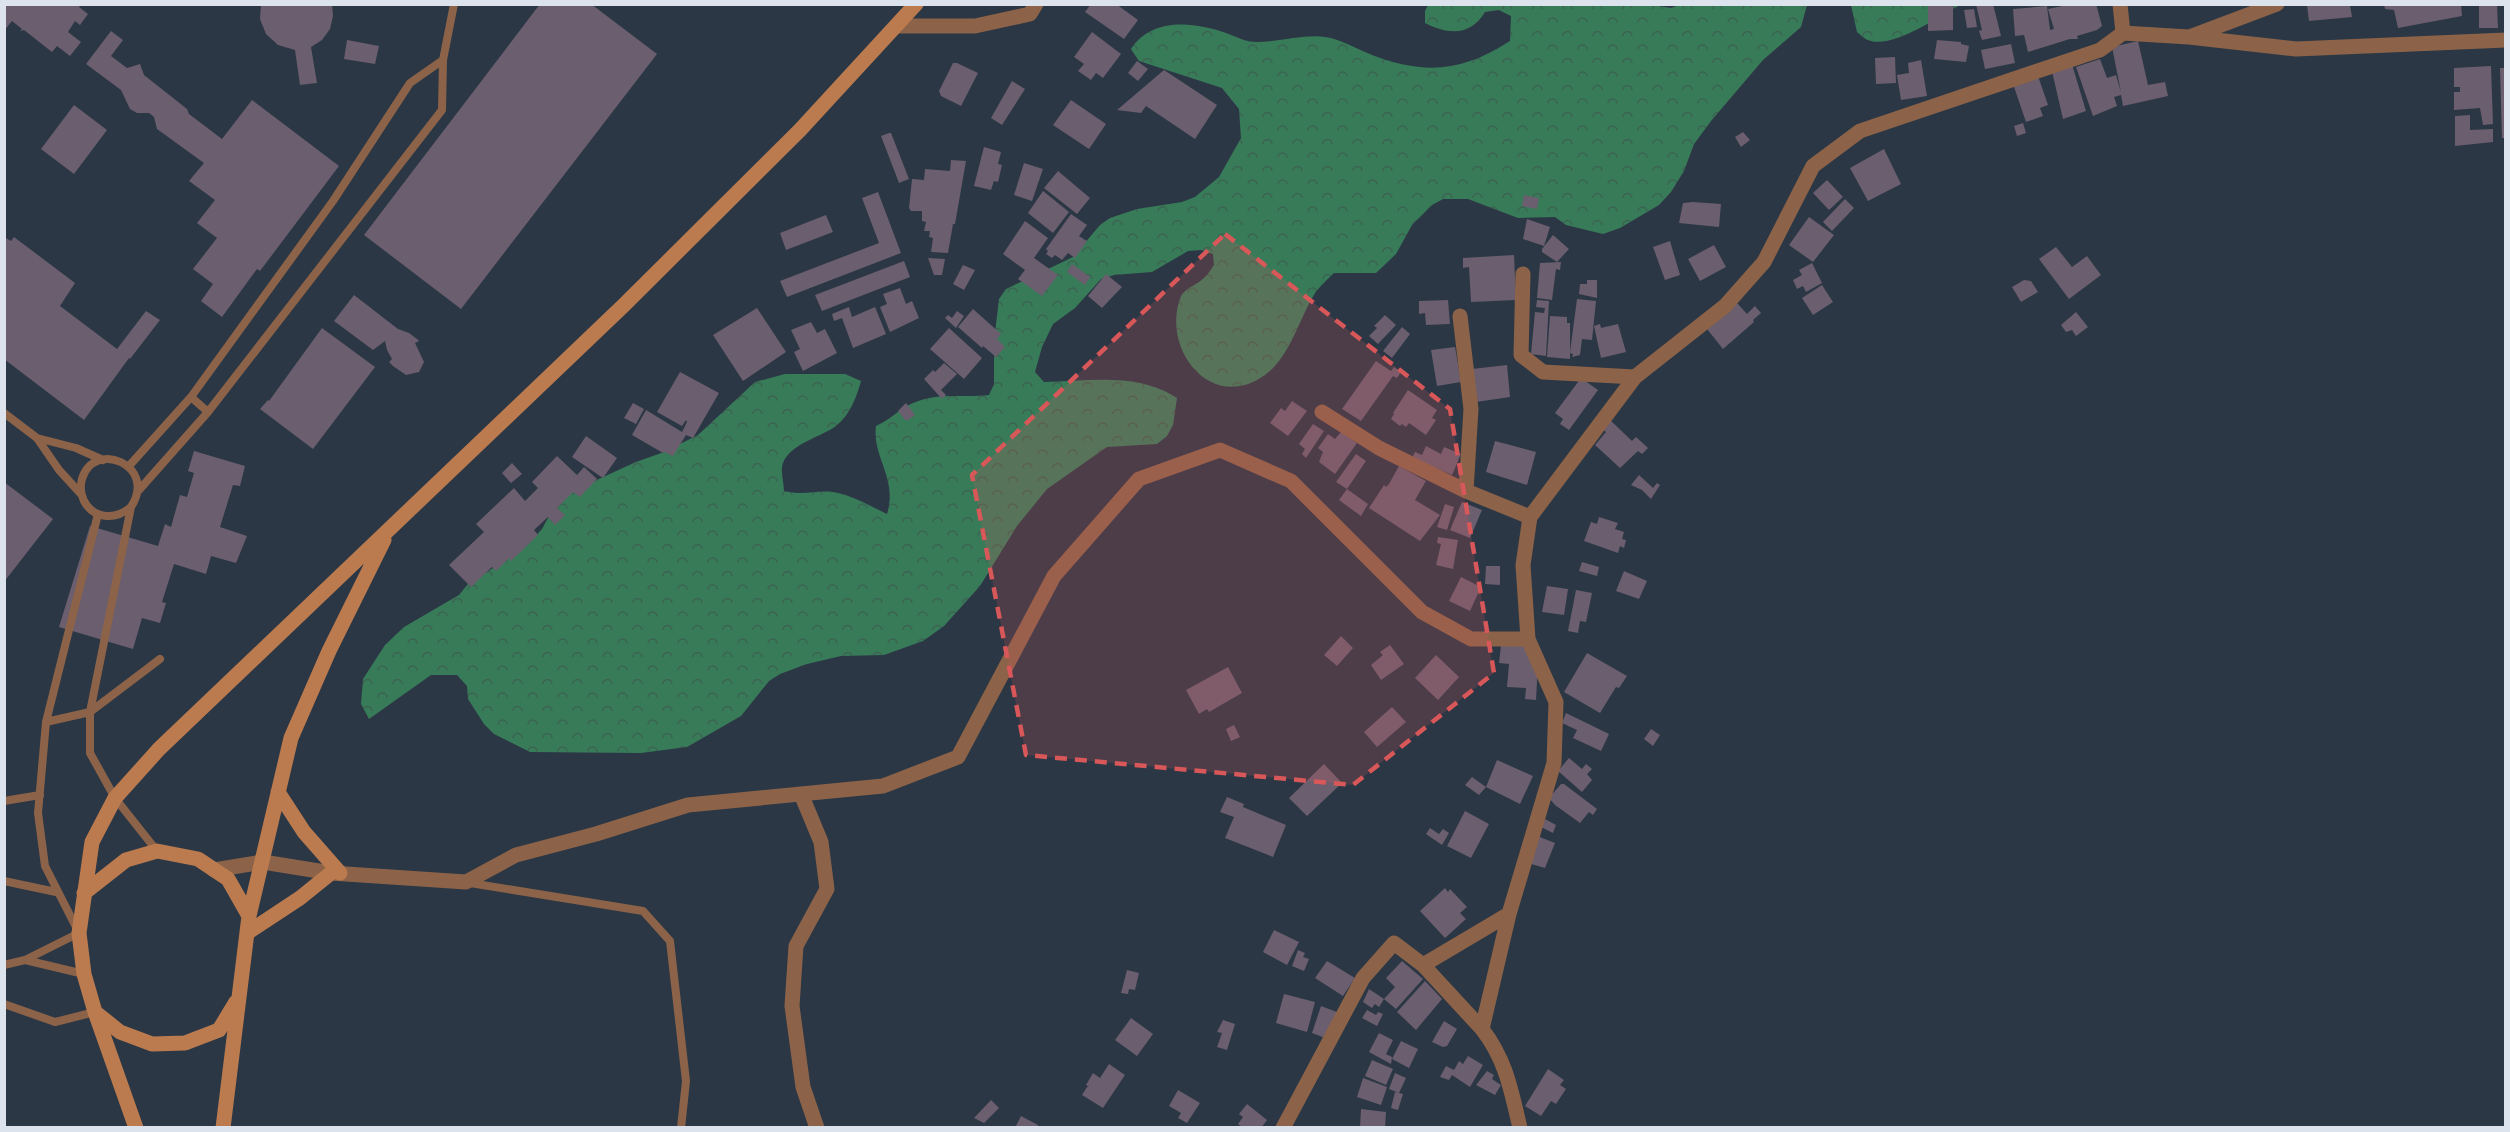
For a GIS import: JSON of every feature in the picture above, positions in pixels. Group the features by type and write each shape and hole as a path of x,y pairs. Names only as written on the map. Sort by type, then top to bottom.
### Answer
{"main road":[{"path":"136,1128 95,1012 84,974 79,933 92,842 115,798 159,749 624,305 791,139 916,4"},
{"path":"223,1128 249,916 291,738 329,651 389,530"},
{"path":"247,933 335,873 278,792"},
{"path":"84,893 126,860 157,851 198,859 228,879 249,916"},
{"path":"95,1012 120,1032 152,1044 185,1043 219,1030 240,994"}],"street":[{"path":"896,26 975,26 1030,14 1036,4"},
{"path":"2120,4 2123,33"},
{"path":"2189,37 2277,4"},
{"path":"1482,1029 1509,914 1554,764 1556,702 1528,639 1523,565 1530,517 1635,377 1725,306 1764,262 1813,166 1860,131 2100,50 2123,33 2189,37 2296,49 2505,40"},
{"path":"1523,274 1521,355 1543,372 1635,377"},
{"path":"1460,316 1471,409 1466,491"},
{"path":"1322,412 1379,448 1466,491 1530,517"},
{"path":"214,870 262,862 335,873 466,882 516,855 688,806 883,786 958,757 1054,576 1139,479 1220,450 1291,481 1422,612 1471,639 1528,639"},
{"path":"801,794 821,842 827,889 796,946 792,1006 803,1087 817,1128"},
{"path":"1423,964 1509,914"},
{"path":"1283,1128 1363,978 1394,943 1423,964 1495,1045 1506,1068 1520,1128"}],"lane":[{"path":"157,851 115,798 90,753 90,712 131,507 138,490 208,412 442,110 443,60 454,4"},
{"path":"129,466 191,397 333,201 410,83 443,60"},
{"path":"191,397 208,412"},
{"path":"4,413 37,438 59,470 81,494 85,503 98,514 116,516 131,507"},
{"path":"37,438 76,448 103,459 121,461 129,466 138,481 138,490"},
{"path":"81,494 83,477 88,469 103,459"},
{"path":"4,965 25,960 79,933 56,892 45,866 38,813 46,722 98,514"},
{"path":"46,722 90,712 160,659"},
{"path":"4,801 40,795"},
{"path":"4,881 56,892"},
{"path":"466,882 643,911 670,941 686,1081 681,1128"},
{"path":"25,960 84,974"},
{"path":"4,1004 55,1022 95,1012"}],"highlighted area":[{"path":"1225,234 1450,409 1494,673 1353,785 1026,755 972,475"}],"green space":[{"path":"1646,4 1671,8 1682,4 1807,5 1801,27 1763,60 1711,121 1694,144 1684,171 1671,192 1659,205 1620,228 1603,234 1566,225 1555,217 1518,218 1468,199 1443,199 1432,205 1412,225 1396,254 1376,273 1334,273 1315,293 1288,348 1274,367 1265,375 1245,385 1226,386 1209,381 1195,370 1184,354 1178,336 1176,316 1181,296 1208,274 1214,265 1213,254 1201,250 1188,251 1152,272 1114,275 1101,279 1075,308 1053,324 1042,347 1035,372 1044,382 1130,381 1162,390 1177,398 1173,425 1167,436 1157,444 1107,447 1047,489 1017,526 980,586 944,626 923,641 884,655 841,656 807,664 780,674 769,681 741,716 687,747 641,753 530,752 494,734 484,724 468,699 467,686 457,675 431,675 369,719 361,704 363,679 385,645 404,627 459,595 468,584 523,549 542,529 555,505 566,494 698,435 755,382 785,374 845,374 861,381 852,405 841,422 799,446 787,456 782,470 784,491 840,493 887,514 890,501 889,489 878,448 876,426 908,405 922,400 941,396 989,395 994,384 994,341 999,299 1006,289 1073,257 1100,225 1110,218 1137,209 1182,202 1195,197 1219,177 1241,138 1239,109 1222,88 1139,61 1131,49 1150,31 1174,25 1201,26 1253,42 1325,37 1391,61 1426,68 1443,67 1476,59 1510,41 1511,16 1499,10 1485,12 1473,26 1466,29 1442,30 1425,23 1425,11 1428,5"},
{"path":"1851,5 1960,5 1902,36 1878,42 1867,39 1857,32"}],"building":[{"path":"261,4 332,4 333,16 330,29 322,40 311,47 317,83 300,85 295,50 278,45 266,34 260,19"},
{"path":"540,4 591,4 657,54 461,309 364,235"},
{"path":"1091,4 1116,4 1138,20 1124,39 1085,12"},
{"path":"1976,4 1993,4 2001,36 1982,40"},
{"path":"2072,4 2096,4 2102,26 2097,30 2077,36 2078,39 2070,39 2028,52 2024,35 2015,36 2013,9 2047,6 2050,30 2054,29 2048,9"},
{"path":"2384,4 2461,4 2462,16 2398,28 2394,10 2385,9"},
{"path":"2479,4 2497,4 2498,28 2479,28"},
{"path":"4,5 81,5 79,7 88,14 80,25 75,21 68,32 81,42 70,56 57,46 52,52 24,30 20,31 22,29 12,21 4,31"},
{"path":"1928,5 1953,5 1953,30 1928,31"},
{"path":"2307,5 2350,5 2352,17 2309,21"},
{"path":"1974,9 1977,27 1967,28 1964,10"},
{"path":"111,31 123,40 111,56 127,68 140,64 144,75 222,139 252,100 339,166 260,271 257,269 222,317 201,301 213,284 193,269 217,238 197,223 215,200 189,181 204,163 157,129 154,117 149,113 137,113 130,109 121,90 86,64"},
{"path":"1092,32 1121,54 1103,78 1096,73 1091,80 1078,71 1084,64 1074,57"},
{"path":"347,40 379,46 375,64 344,59"},
{"path":"1937,40 1961,42 1969,46 1966,62 1934,59"},
{"path":"2138,41 2148,85 2165,82 2168,96 2123,106 2121,95 2114,97 2117,106 2093,116 2076,67 2100,59 2107,78 2116,75 2121,92 2112,47"},
{"path":"2011,44 2015,63 1985,69 1981,50"},
{"path":"1895,57 1896,83 1876,84 1875,58"},
{"path":"1921,60 1927,96 1901,100 1897,75 1909,73 1908,63"},
{"path":"1137,61 1148,69 1138,81 1128,73"},
{"path":"2071,61 2086,111 2063,119 2051,67"},
{"path":"953,63 978,73 961,106 941,96 939,91"},
{"path":"2491,66 2493,124 2483,125 2480,108 2454,110 2454,92 2460,92 2460,87 2454,87 2454,68"},
{"path":"2500,68 2505,68 2505,138 2502,138"},
{"path":"1164,70 1217,105 1195,139 1146,106 1141,113 1117,110"},
{"path":"2037,73 2048,105 2040,108 2043,116 2026,122 2012,81"},
{"path":"1012,81 1025,89 1002,125 991,118"},
{"path":"1071,100 1106,124 1089,149 1053,125"},
{"path":"74,105 107,130 74,174 41,149"},
{"path":"2470,115 2470,130 2493,129 2493,142 2455,146 2455,116"},
{"path":"2023,123 2026,133 2017,136 2014,126"},
{"path":"1743,132 1750,140 1741,147 1735,137"},
{"path":"891,133 909,179 899,183 881,136"},
{"path":"984,147 1001,152 998,164 1002,165 998,182 994,181 991,190 974,186"},
{"path":"1884,149 1901,184 1868,201 1850,168"},
{"path":"951,160 966,161 955,224 953,224 948,253 931,252 933,238 929,237 930,231 924,231 926,222 922,221 922,211 911,211 909,208 912,179 924,180 925,169 950,171"},
{"path":"1024,163 1043,169 1032,201 1014,195"},
{"path":"1058,171 1090,198 1077,214 1044,188"},
{"path":"1827,180 1843,197 1829,210 1813,193"},
{"path":"1043,191 1069,212 1053,233 1028,213"},
{"path":"878,192 901,253 787,297 780,281 879,243 862,198"},
{"path":"1524,195 1539,198 1537,209 1522,206"},
{"path":"1845,199 1854,208 1832,231 1823,222"},
{"path":"1683,203 1721,204 1719,227 1679,223"},
{"path":"1071,214 1087,225 1079,236 1087,241 1075,258 1068,253 1062,260 1055,255 1052,258 1046,254 1048,251 1046,249"},
{"path":"826,215 833,232 786,250 780,233"},
{"path":"1809,217 1834,235 1813,262 1789,245"},
{"path":"1527,219 1550,227 1544,246 1523,239"},
{"path":"1025,221 1048,238 1034,258 1058,275 1042,296 1018,279 1025,270 1003,254"},
{"path":"1553,235 1569,249 1557,262 1542,252"},
{"path":"4,237 11,241 14,237 75,283 60,306 117,349 146,311 160,320 84,420 4,359"},
{"path":"1670,241 1680,275 1665,280 1653,247"},
{"path":"1714,245 1726,267 1700,281 1688,259"},
{"path":"2056,247 2072,267 2087,256 2101,275 2069,299 2039,259"},
{"path":"1514,255 1516,300 1471,302 1469,267 1463,268 1463,258"},
{"path":"928,258 945,259 942,275 934,275"},
{"path":"904,261 910,277 822,311 815,295"},
{"path":"1561,262 1560,270 1556,269 1552,300 1537,298 1540,263"},
{"path":"1812,263 1822,283 1806,292 1803,286 1797,289 1793,280 1802,275 1799,270"},
{"path":"1072,264 1090,277 1085,285 1067,272"},
{"path":"963,265 975,270 964,290 953,284"},
{"path":"1106,274 1122,287 1102,308 1088,296"},
{"path":"1587,280 1597,280 1597,298 1579,294 1580,284 1587,284"},
{"path":"2024,280 2031,281 2038,292 2021,302 2012,287"},
{"path":"1822,285 1833,302 1813,315 1802,298"},
{"path":"900,288 906,304 912,301 919,318 890,332 880,307 887,304 883,294"},
{"path":"354,295 398,329 409,333 419,341 415,343 424,362 419,372 406,375 389,362 392,359 385,341 373,350 334,321"},
{"path":"1577,299 1596,301 1592,340 1582,339 1580,355 1572,357 1573,354 1570,353 1570,359 1547,357 1550,316 1567,317 1567,323 1570,323 1570,352"},
{"path":"1448,300 1450,324 1426,325 1425,313 1419,314 1419,301"},
{"path":"1537,300 1549,301 1546,356 1531,354 1535,312 1544,313 1545,308 1536,307"},
{"path":"1737,303 1747,314 1755,306 1761,313 1723,349 1707,329"},
{"path":"849,307 852,317 875,307 886,334 853,348 842,318 834,321 832,314"},
{"path":"757,308 786,352 743,381 713,335"},
{"path":"973,309 1001,334 997,339 1005,347 996,357 958,327"},
{"path":"957,311 964,316 956,328 945,318 948,315 952,318"},
{"path":"2076,312 2088,327 2076,336 2072,330 2066,332 2061,325"},
{"path":"1385,315 1396,325 1378,344 1369,336 1377,328 1374,326"},
{"path":"811,322 817,333 825,329 837,353 803,371 794,352 800,349 791,330"},
{"path":"1600,324 1601,328 1618,324 1626,352 1601,358 1594,326"},
{"path":"1402,327 1410,334 1392,358 1383,351"},
{"path":"322,328 375,367 313,449 260,409 269,401"},
{"path":"949,328 982,358 964,379 930,349"},
{"path":"1455,347 1461,382 1437,386 1431,350"},
{"path":"1376,361 1391,371 1394,367 1401,372 1397,378 1393,376 1361,421 1342,409"},
{"path":"944,363 957,374 941,390 946,395 942,399 924,379"},
{"path":"1507,365 1510,397 1476,402 1472,369"},
{"path":"680,372 719,393 693,438 686,435 673,456 663,453 632,435 646,410 682,432 686,420 682,426 657,412"},
{"path":"1581,378 1598,390 1569,430 1560,424 1563,419 1555,413"},
{"path":"1408,390 1437,410 1432,418 1436,420 1426,435 1409,423 1406,427 1402,424 1400,426 1391,419"},
{"path":"1292,401 1307,411 1288,436 1270,423 1281,408 1285,411"},
{"path":"633,403 644,409 636,424 624,418"},
{"path":"906,403 915,415 908,420 905,420 898,411"},
{"path":"1608,418 1632,441 1636,437 1648,448 1642,454 1638,451 1620,468 1595,445 1606,432 1601,427"},
{"path":"1313,424 1324,431 1306,458 1302,454 1305,449 1299,444"},
{"path":"1341,432 1357,443 1335,474 1319,462 1323,452 1318,448 1328,434 1335,439"},
{"path":"586,436 617,458 603,478 572,457"},
{"path":"1495,441 1536,452 1527,485 1486,472"},
{"path":"1426,446 1441,454 1444,447 1461,454 1452,475 1412,458 1415,452 1422,455"},
{"path":"194,451 245,466 240,486 233,485 220,527 247,536 236,563 211,556 206,574 174,564 162,602 166,603 160,623 142,618 133,649 59,627 90,526 158,546 165,524 171,527 180,495 187,497 194,473 188,471"},
{"path":"1356,454 1366,461 1347,489 1336,482"},
{"path":"557,456 577,475 584,467 597,479 580,497 573,492 557,508 565,515 555,525 548,517 534,530 538,535 511,561 509,558 496,571 492,567 471,587 449,565 484,532 476,524 514,488 525,501 538,488 532,482"},
{"path":"512,463 522,474 511,483 502,473"},
{"path":"1399,466 1426,481 1415,500 1440,515 1420,541 1369,508 1384,485 1386,487 1389,484"},
{"path":"1639,475 1653,488 1657,483 1660,485 1651,499 1642,490 1631,485"},
{"path":"4,482 53,519 4,582"},
{"path":"1347,489 1368,504 1361,516 1339,500"},
{"path":"1462,502 1482,510 1470,538 1450,530"},
{"path":"1445,504 1454,507 1447,530 1437,527"},
{"path":"1599,517 1618,523 1615,529 1624,532 1622,539 1626,540 1624,548 1620,546 1618,553 1584,541 1591,522 1597,524"},
{"path":"1438,537 1458,540 1453,569 1436,565 1441,544 1437,543"},
{"path":"1582,562 1599,567 1597,576 1579,571"},
{"path":"1486,566 1500,566 1500,585 1485,584"},
{"path":"1624,571 1647,581 1639,599 1616,591"},
{"path":"1461,577 1481,587 1470,611 1449,601"},
{"path":"1547,586 1568,589 1564,615 1542,612"},
{"path":"1576,590 1592,593 1586,622 1580,621 1578,633 1568,631"},
{"path":"1341,636 1353,648 1337,666 1324,655"},
{"path":"1530,644 1538,663 1536,700 1525,699 1526,688 1507,687 1509,664 1499,663 1501,645"},
{"path":"1390,645 1404,664 1381,680 1371,665 1383,655 1380,652"},
{"path":"1587,653 1627,676 1619,688 1616,687 1600,713 1564,692"},
{"path":"1436,655 1459,677 1438,700 1415,678"},
{"path":"1228,667 1242,693 1209,712 1207,709 1199,714 1186,690"},
{"path":"1392,707 1406,722 1377,747 1364,732"},
{"path":"1566,713 1609,734 1601,751 1573,738 1577,730 1562,723"},
{"path":"1234,725 1240,737 1231,741 1226,729"},
{"path":"1651,729 1660,735 1653,746 1644,739"},
{"path":"1569,758 1582,769 1586,764 1592,769 1587,774 1592,780 1582,792 1558,771"},
{"path":"1497,760 1533,776 1520,804 1486,787"},
{"path":"1324,764 1342,783 1307,816 1289,798"},
{"path":"1472,777 1486,787 1479,795 1465,785"},
{"path":"1561,784 1597,809 1593,815 1589,812 1580,823 1555,805 1549,798"},
{"path":"1227,797 1244,804 1243,807 1286,825 1273,857 1225,838 1234,817 1220,812"},
{"path":"1465,811 1489,824 1471,858 1447,846"},
{"path":"1545,819 1556,825 1553,833 1541,827"},
{"path":"1430,828 1439,834 1443,829 1449,833 1442,845 1426,834"},
{"path":"1537,836 1555,843 1545,868 1531,864"},
{"path":"1445,888 1448,892 1450,889 1467,907 1460,913 1466,919 1445,938 1420,911"},
{"path":"1274,930 1299,942 1287,965 1263,952"},
{"path":"1298,950 1305,953 1303,957 1309,959 1304,971 1292,966"},
{"path":"1327,961 1355,978 1343,996 1315,978"},
{"path":"1402,961 1423,979 1396,1009 1384,999 1395,987 1386,978"},
{"path":"1127,970 1139,973 1135,990 1129,989 1128,994 1121,993"},
{"path":"1425,981 1442,999 1416,1030 1397,1012"},
{"path":"1369,989 1384,999 1379,1007 1375,1004 1372,1008 1363,1002"},
{"path":"1284,994 1315,1002 1307,1032 1276,1023"},
{"path":"1321,1006 1342,1014 1325,1038 1312,1033"},
{"path":"1367,1010 1376,1015 1378,1012 1383,1014 1377,1026 1362,1018"},
{"path":"1131,1018 1153,1034 1137,1056 1115,1040"},
{"path":"1223,1020 1235,1024 1227,1050 1217,1047 1222,1033 1217,1032"},
{"path":"1444,1021 1457,1029 1447,1046 1443,1047 1432,1042"},
{"path":"1379,1033 1393,1040 1386,1054 1392,1057 1391,1064 1369,1052"},
{"path":"1401,1041 1418,1049 1409,1068 1392,1059"},
{"path":"1468,1056 1483,1065 1470,1087 1452,1075 1449,1080 1440,1077 1446,1066 1454,1070 1459,1061 1463,1064"},
{"path":"1372,1060 1393,1069 1386,1085 1365,1076"},
{"path":"1109,1064 1125,1075 1103,1108 1082,1095 1089,1087 1086,1085 1093,1073 1100,1078"},
{"path":"1548,1069 1564,1080 1560,1085 1566,1089 1556,1104 1551,1101 1541,1116 1525,1106"},
{"path":"1487,1071 1494,1075 1492,1079 1501,1085 1495,1095 1476,1085"},
{"path":"1395,1073 1406,1078 1399,1093 1389,1089"},
{"path":"1363,1078 1387,1087 1381,1105 1357,1097"},
{"path":"1178,1090 1200,1103 1187,1123 1178,1118 1181,1113 1169,1106"},
{"path":"1395,1092 1403,1094 1398,1110 1391,1108"},
{"path":"991,1100 999,1108 984,1123 974,1118"},
{"path":"1247,1104 1267,1120 1261,1128 1243,1128 1238,1124 1243,1117 1239,1114"},
{"path":"1361,1109 1386,1112 1385,1128 1360,1128"},
{"path":"1021,1116 1038,1125 1037,1128 1015,1128"}]}
